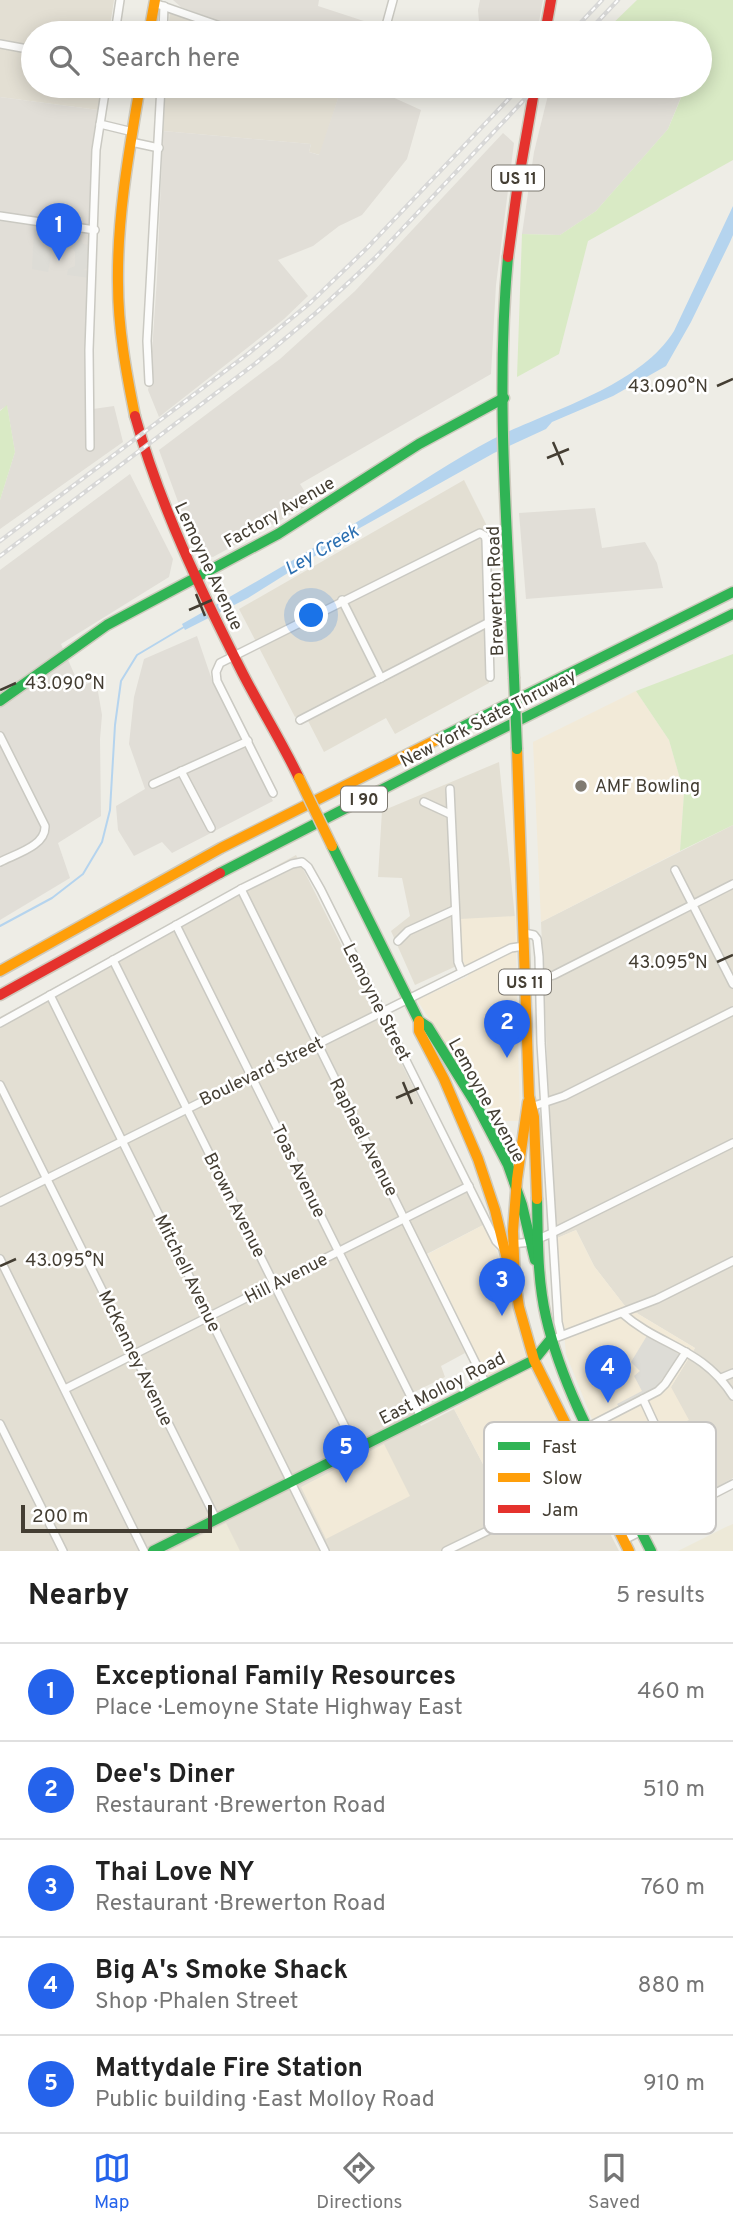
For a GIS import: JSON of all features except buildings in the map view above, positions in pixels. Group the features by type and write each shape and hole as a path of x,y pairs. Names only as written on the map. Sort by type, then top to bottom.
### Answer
{"main road":[{"path":"547,21 551,0"},
{"path":"153,21 158,3"},
{"name":"Lemoyne Avenue","path":"138,98 121,214 118,258 124,368 144,454 160,497 216,621 299,778 407,999 419,1021 428,1027 503,1154 535,1241"},
{"name":"Brewerton Road","path":"533,98 510,235 503,348 530,1102 534,1117 535,1241 543,1307 556,1337 563,1374 586,1422"},
{"name":"Factory Avenue","path":"0,701 82,641 301,521 419,444 504,398"},
{"name":"New York State Thruway","path":"0,971 221,848 733,592"},
{"name":"New York State Thruway","path":"0,995 236,864 733,614"},
{"name":"Lemoyne Avenue","path":"419,1021 418,1031 443,1079 478,1159 508,1246"},
{"name":"Brewerton Road","path":"530,1102 515,1184 508,1246 523,1326 534,1360 565,1422"},
{"name":"East Molloy Road","path":"153,1551 534,1360 556,1337"},
{"name":"Brewerton Road","path":"621,1534 629,1551"},
{"name":"Brewerton Road","path":"642,1534 651,1551"}],"street":[{"path":"117,21 120,0"},
{"path":"387,21 393,0"},
{"path":"161,21 158,3 207,21"},
{"path":"0,44 21,48"},
{"path":"90,447 89,350 96,150 104,98"},
{"path":"149,382 147,341 161,98"},
{"path":"100,124 159,148"},
{"path":"0,216 94,230"},
{"path":"273,793 216,676 220,663 480,533 486,540 490,677"},
{"path":"342,600 381,678"},
{"path":"300,720 488,623 512,616"},
{"path":"0,737 46,826 46,832 38,842 0,862"},
{"path":"153,784 248,741"},
{"path":"181,771 211,828"},
{"path":"450,789 454,910 458,962 462,972"},
{"path":"424,802 450,814"},
{"name":"Lemoyne Street","path":"241,889 292,864 302,862 308,867 496,1241 508,1246"},
{"path":"675,870 733,984"},
{"path":"525,977 554,975 733,884"},
{"path":"0,1023 241,889"},
{"name":"Raphael Avenue","path":"241,889 486,1384"},
{"path":"398,940 408,931 454,910"},
{"name":"Toas Avenue","path":"176,925 421,1417"},
{"path":"524,933 534,935 537,939 558,1322 556,1337 657,1299 733,1261"},
{"name":"Boulevard Street","path":"0,1202 381,1011 512,948 524,946"},
{"name":"Brown Avenue","path":"113,960 356,1449"},
{"name":"Mitchell Avenue","path":"50,995 325,1551"},
{"path":"530,1102 545,1104 733,1011"},
{"name":"McKenney Avenue","path":"0,1085 216,1519"},
{"path":"508,1246 535,1241 733,1143"},
{"name":"Hill Avenue","path":"65,1389 469,1186"},
{"path":"0,1259 144,1551"},
{"path":"622,1313 686,1352 722,1378 733,1396"},
{"path":"598,1422 643,1399 665,1384 686,1352"},
{"path":"722,1378 733,1373"},
{"path":"643,1399 654,1422"},
{"path":"0,1424 63,1551"},
{"path":"716,1493 733,1484"},
{"path":"446,1551 484,1532"},
{"path":"624,1540 635,1534"}],"shaded area":[{"path":"0,0 114,0 111,21 21,21 21,98 100,98 98,110 0,97"},
{"path":"173,0 319,0 318,6 364,21 218,21 181,7"},
{"path":"480,0 543,0 539,21 479,21"},
{"path":"170,11 196,21 169,21"},
{"path":"0,97 98,110 86,410 114,406 123,442 0,529 0,500 15,452 7,406 0,410"},
{"path":"165,98 338,98 320,155 309,152 311,144 163,131"},
{"path":"338,98 394,98 421,110 407,159 362,215 339,226 313,246 278,260 308,296 284,319 159,417 148,390 157,278 163,131 311,144 309,152 319,155"},
{"path":"547,98 681,98 668,129 596,211 560,235 522,234 534,152"},
{"path":"503,133 514,143 496,285 491,374 300,484 312,503 213,557 203,555 184,518 159,450 280,359 355,291"},
{"path":"34,229 42,230 42,239 45,234 81,239 83,244 89,245 87,268 83,270 90,271 90,278 67,275 68,269 75,266 73,249 53,247 48,272 32,269"},
{"path":"130,474 173,559 169,577 61,644 80,687 96,680 102,715 101,816 58,843 70,878 0,920 0,570"},
{"path":"464,480 486,524 482,559 489,683 395,734 386,718 324,752 304,713 295,717 239,609"},
{"path":"595,508 602,548 645,542 657,563 663,588 526,599 519,513"},
{"path":"197,636 212,680 273,801 172,853 162,842 134,856 118,830 116,806 145,789 129,744 134,697 144,659"},
{"path":"636,691 669,740 684,793 680,851 541,922 533,742"},
{"path":"499,762 515,918 461,954 463,963 415,985 391,931 410,916 402,878 378,877 382,811"},
{"path":"733,825 733,1478 716,1487 716,1422 666,1422 671,1387 695,1348 625,1306 594,1266 576,1230 555,1239 541,922"},
{"path":"296,855 483,1225 419,1258 465,1353 441,1366 445,1377 406,1396 421,1426 454,1409 484,1466 484,1534 610,1534 619,1551 0,1551 0,1017"},
{"path":"515,916 520,1121 496,1121 417,1000 468,976 461,954 460,919"},
{"path":"483,1225 507,1280 524,1352 557,1422 484,1422 484,1466 454,1409 492,1388 428,1254"},
{"path":"576,1230 594,1266 625,1306 695,1348 671,1387 689,1420 594,1422 566,1354 555,1239"},
{"path":"648,1334 680,1355 657,1386 642,1398 620,1409 617,1404 642,1391 634,1376 640,1371 631,1362"},
{"path":"384,1444 410,1496 326,1539 301,1487"},
{"path":"226,1523 240,1551 169,1551"},
{"path":"733,1524 733,1551 678,1551 716,1534"}],"green space":[{"path":"637,0 733,0 733,160 588,241 559,354 517,377 522,234 560,235 596,211 668,129 681,98 712,98 712,21 615,21"},
{"path":"7,405 15,452 0,500 0,411"},
{"path":"733,654 733,825 680,851 684,793 669,740 636,691"}],"water":[{"path":"733,206 733,235 691,322 666,366 613,396 552,422 546,429 494,453 358,529 248,598 185,630 182,624 327,540 463,456 516,428 592,395 639,367 659,351 674,331"}],"waterway":[{"name":"Ley Creek","path":"0,926 52,898 83,874 102,842 110,810 115,725 121,681 137,655 184,627"}],"railway":[{"path":"582,21 602,0"},
{"path":"598,21 618,0"},
{"path":"0,541 249,353 310,303 367,248 510,98"},
{"path":"0,556 256,363 317,312 375,258 526,98"}],"traffic: fast":[{"path":"508,257 504,310 503,414 514,677"},
{"path":"0,701 107,625 278,534 419,444 504,398"},
{"path":"438,739 733,592"},
{"path":"220,873 449,755 733,614"},
{"path":"514,677 517,749"},
{"path":"332,846 419,1021 428,1027 476,1104 508,1165 522,1205 535,1260"},
{"path":"537,1199 538,1258 546,1317 554,1348 584,1422"},
{"path":"153,1551 534,1360 551,1339"},
{"path":"642,1534 651,1551"}],"traffic: slow":[{"path":"151,21 155,0"},
{"path":"135,416 121,333 118,258 124,184 138,98"},
{"path":"0,971 221,848 438,739"},
{"path":"517,749 529,1096 534,1117 537,1199"},
{"path":"299,778 332,846"},
{"path":"419,1021 419,1031 444,1079 478,1159 495,1210 511,1276"},
{"path":"528,1102 513,1231 515,1281 519,1307 534,1360 565,1422"},
{"path":"621,1534 629,1551"}],"traffic: jam":[{"path":"547,21 551,0"},
{"path":"508,257 533,98"},
{"path":"135,416 169,515 197,580 243,674 299,778"},
{"path":"0,995 220,873"}],"place":[{"name":"Exceptional Family Resources","path":"59,261"},
{"name":"AMF Bowling","path":"581,786"},
{"name":"Dee's Diner","path":"507,1058"},
{"name":"Thai Love NY","path":"502,1316"},
{"name":"Big A's Smoke Shack","path":"608,1403"},
{"name":"Mattydale Fire Station","path":"346,1483"}]}
